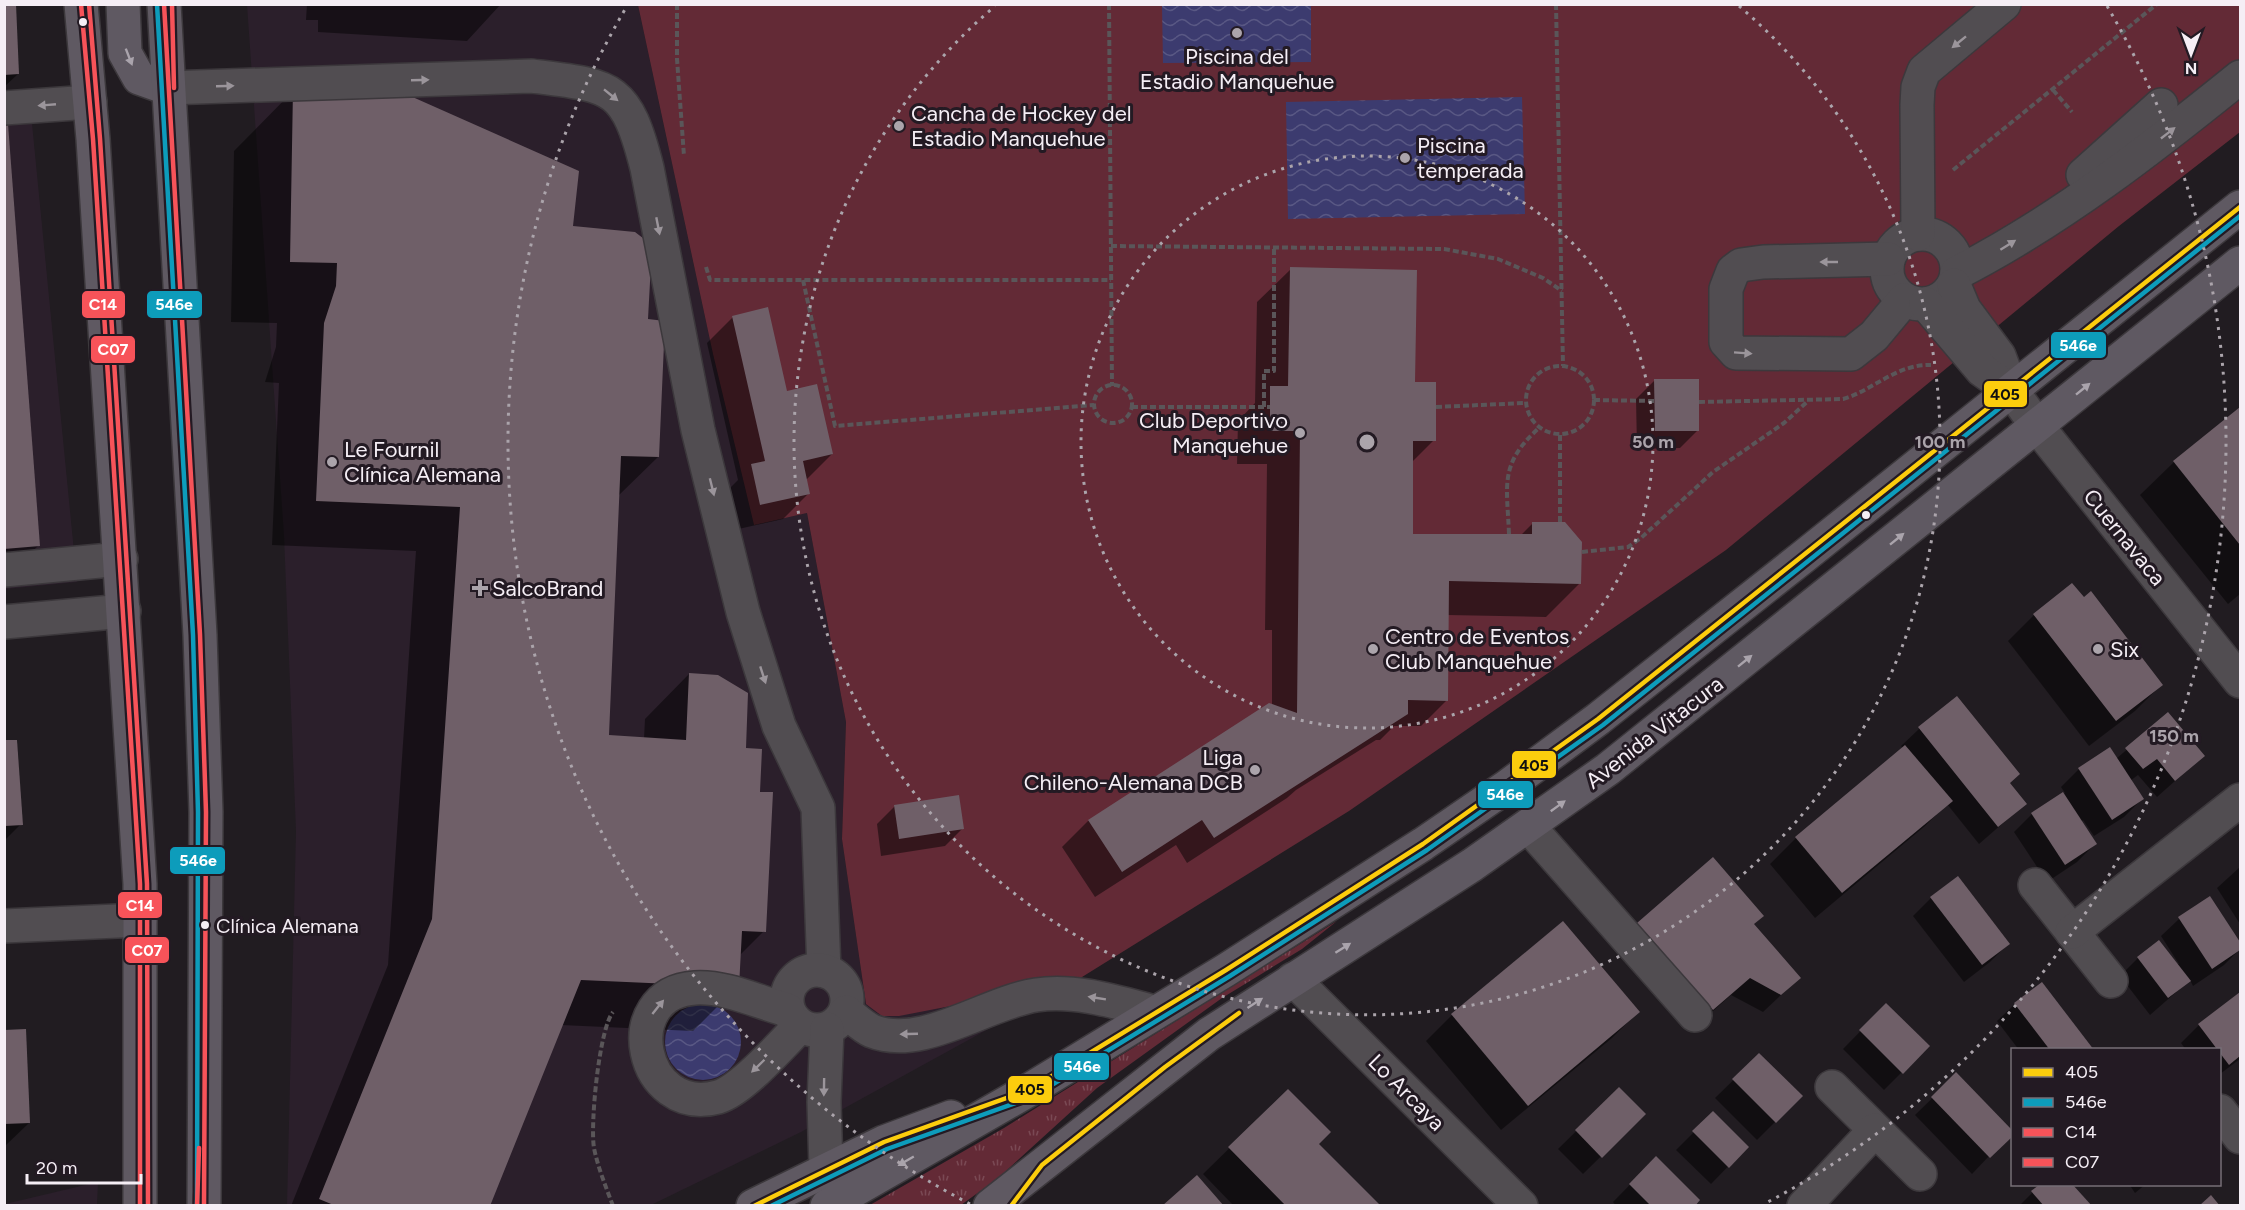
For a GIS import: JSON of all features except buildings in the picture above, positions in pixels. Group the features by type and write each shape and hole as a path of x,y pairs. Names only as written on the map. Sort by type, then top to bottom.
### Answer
{"main road":[{"path":"81,4 90,102 121,559 140,920 139,1205"},
{"path":"123,4 126,53 139,78 166,88"},
{"path":"164,4 166,88 201,647 206,812 207,1148 204,1206"},
{"name":"Avenida Vitacura","path":"827,1206 1029,1090 1304,921 1509,785 1598,718 2241,207"},
{"name":"Avenida Vitacura","path":"990,1206 1183,1054 1293,979 1529,827 1677,716 2241,262"},
{"name":"Avenida Vitacura","path":"753,1206 826,1168 884,1142 1029,1090"},
{"path":"207,1148 216,1206"},
{"name":"Avenida Vitacura","path":"1011,1206 1042,1165"}],"street":[{"path":"1918,234 1918,87 1924,71 2004,4"},
{"path":"166,88 532,76 591,83 609,92 627,109 637,128 647,168 698,430 743,612 779,726 818,808 824,971"},
{"path":"1888,259 1763,262 1741,265 1733,271 1726,289 1725,342 1736,353 1851,354 1915,302 1938,301 1956,279 2083,198 2241,77"},
{"path":"4,108 90,102"},
{"path":"2046,220 2090,166 2161,105"},
{"path":"1918,234 1934,235 1945,241 1953,250 1956,279 1964,309 1999,356 2012,391 1982,370 1915,302 1889,282 1888,259 1900,240 1918,234"},
{"name":"Cuernavaca","path":"2012,391 2037,426 2241,681"},
{"path":"4,570 121,559"},
{"path":"4,622 124,611"},
{"path":"2073,932 2241,800"},
{"path":"1529,827 1695,1015"},
{"path":"2035,885 2111,981"},
{"path":"4,926 140,920"},
{"path":"815,1019 847,993 838,977 824,971 810,970 793,980 786,999 815,1019 891,1035 923,1034 1004,1003 1037,995 1095,997 1154,1012"},
{"name":"Lo Arcaya","path":"1293,979 1521,1206"},
{"path":"815,1019 824,1102 826,1168"},
{"path":"1832,1087 1920,1174"},
{"path":"2221,1113 2241,1137"},
{"path":"1804,1206 1875,1130"}],"path":[{"path":"677,4 677,59 686,166"},
{"path":"1108,4 1112,386"},
{"path":"1556,4 1563,366"},
{"path":"1918,195 2053,90 2157,4"},
{"path":"2053,90 2073,112"},
{"path":"1111,246 1444,249 1473,253 1522,267 1562,291"},
{"path":"1132,407 1267,407 1264,371 1274,371 1274,247"},
{"path":"703,258 710,280 1111,280"},
{"path":"803,280 835,426 1094,405"},
{"path":"1563,366 1576,370 1585,377 1592,388 1594,400 1593,411 1581,428 1560,435 1539,428 1532,421 1525,403 1532,380 1540,372 1563,366"},
{"path":"1112,386 1126,391 1132,407 1127,417 1110,423 1099,417 1094,405 1098,393 1112,386"},
{"path":"1594,400 1654,401"},
{"path":"1582,552 1628,547 1635,543 1713,472 1784,423 1808,401"},
{"path":"1436,407 1525,403"},
{"path":"1509,534 1507,477 1511,460 1521,444 1539,428"},
{"path":"1560,435 1560,522"},
{"path":"613,1206 593,1146 600,1052 608,1018 615,1010"}],"shaded area":[{"name":"Clínica Alemana","path":"247,5 638,5 713,354 754,525 807,513 846,722 842,839 866,1004 1074,982 801,1132 651,1205 287,1205 296,831 284,536"},
{"path":"29,93 77,582 5,589 4,95"},
{"path":"98,1182 97,1205 5,1205 5,1204"}],"green space":[{"name":"Club Deportivo Manquehue","path":"638,5 2240,5 2240,132 2119,226 1726,550 1349,811 1074,982 899,1016 882,1016 866,1004 842,839 846,722 807,513 754,525 713,354"},
{"path":"1337,921 1302,949 1222,998 1097,1088 997,1179 961,1205 870,1205 1004,1128"}],"water":[{"name":"Piscina del Estadio Manquehue","path":"1162,5 1311,5 1311,62 1163,63"},
{"name":"Piscina temperada","path":"1522,97 1525,214 1288,219 1286,102"},
{"path":"696,1004 710,1004 724,1010 735,1021 741,1035 738,1057 730,1069 710,1080 696,1080 682,1074 671,1063 665,1049 665,1035 671,1021 682,1010"}],"transit line":[{"name":"C14","path":"81,4 93,139 140,884 140,1206"},
{"name":"C07","path":"89,4 100,139 147,884 148,1206"},
{"name":"546e","path":"157,4 193,635 198,812 197,1206"},
{"name":"C14","path":"164,4 200,635 206,812 204,1206"},
{"name":"C07","path":"172,4 174,88"},
{"name":"405","path":"754,1206 884,1142 1029,1090 1226,970 1423,844 1598,719 2240,207"},
{"name":"546e","path":"771,1206 887,1149 1032,1097 1230,976 1427,850 1603,725 2240,216"},
{"name":"405","path":"1011,1206 1042,1165 1165,1067 1239,1013"},
{"name":"C07","path":"197,1206 199,1148"}],"place":[{"name":"Piscina del Estadio Manquehue","path":"1237,33"},
{"name":"Cancha de Hockey del Estadio Manquehue","path":"899,126"},
{"name":"Piscina temperada","path":"1405,158"},
{"name":"Club Deportivo Manquehue","path":"1300,433"},
{"name":"Le Fournil Clínica Alemana","path":"332,462"},
{"name":"SalcoBrand","path":"480,588"},
{"name":"Centro de Eventos Club Manquehue","path":"1373,649"},
{"name":"Six","path":"2098,649"},
{"name":"Liga Chileno-Alemana DCB","path":"1255,770"},
{"name":"Clínica Alemana","path":"205,925"}]}
